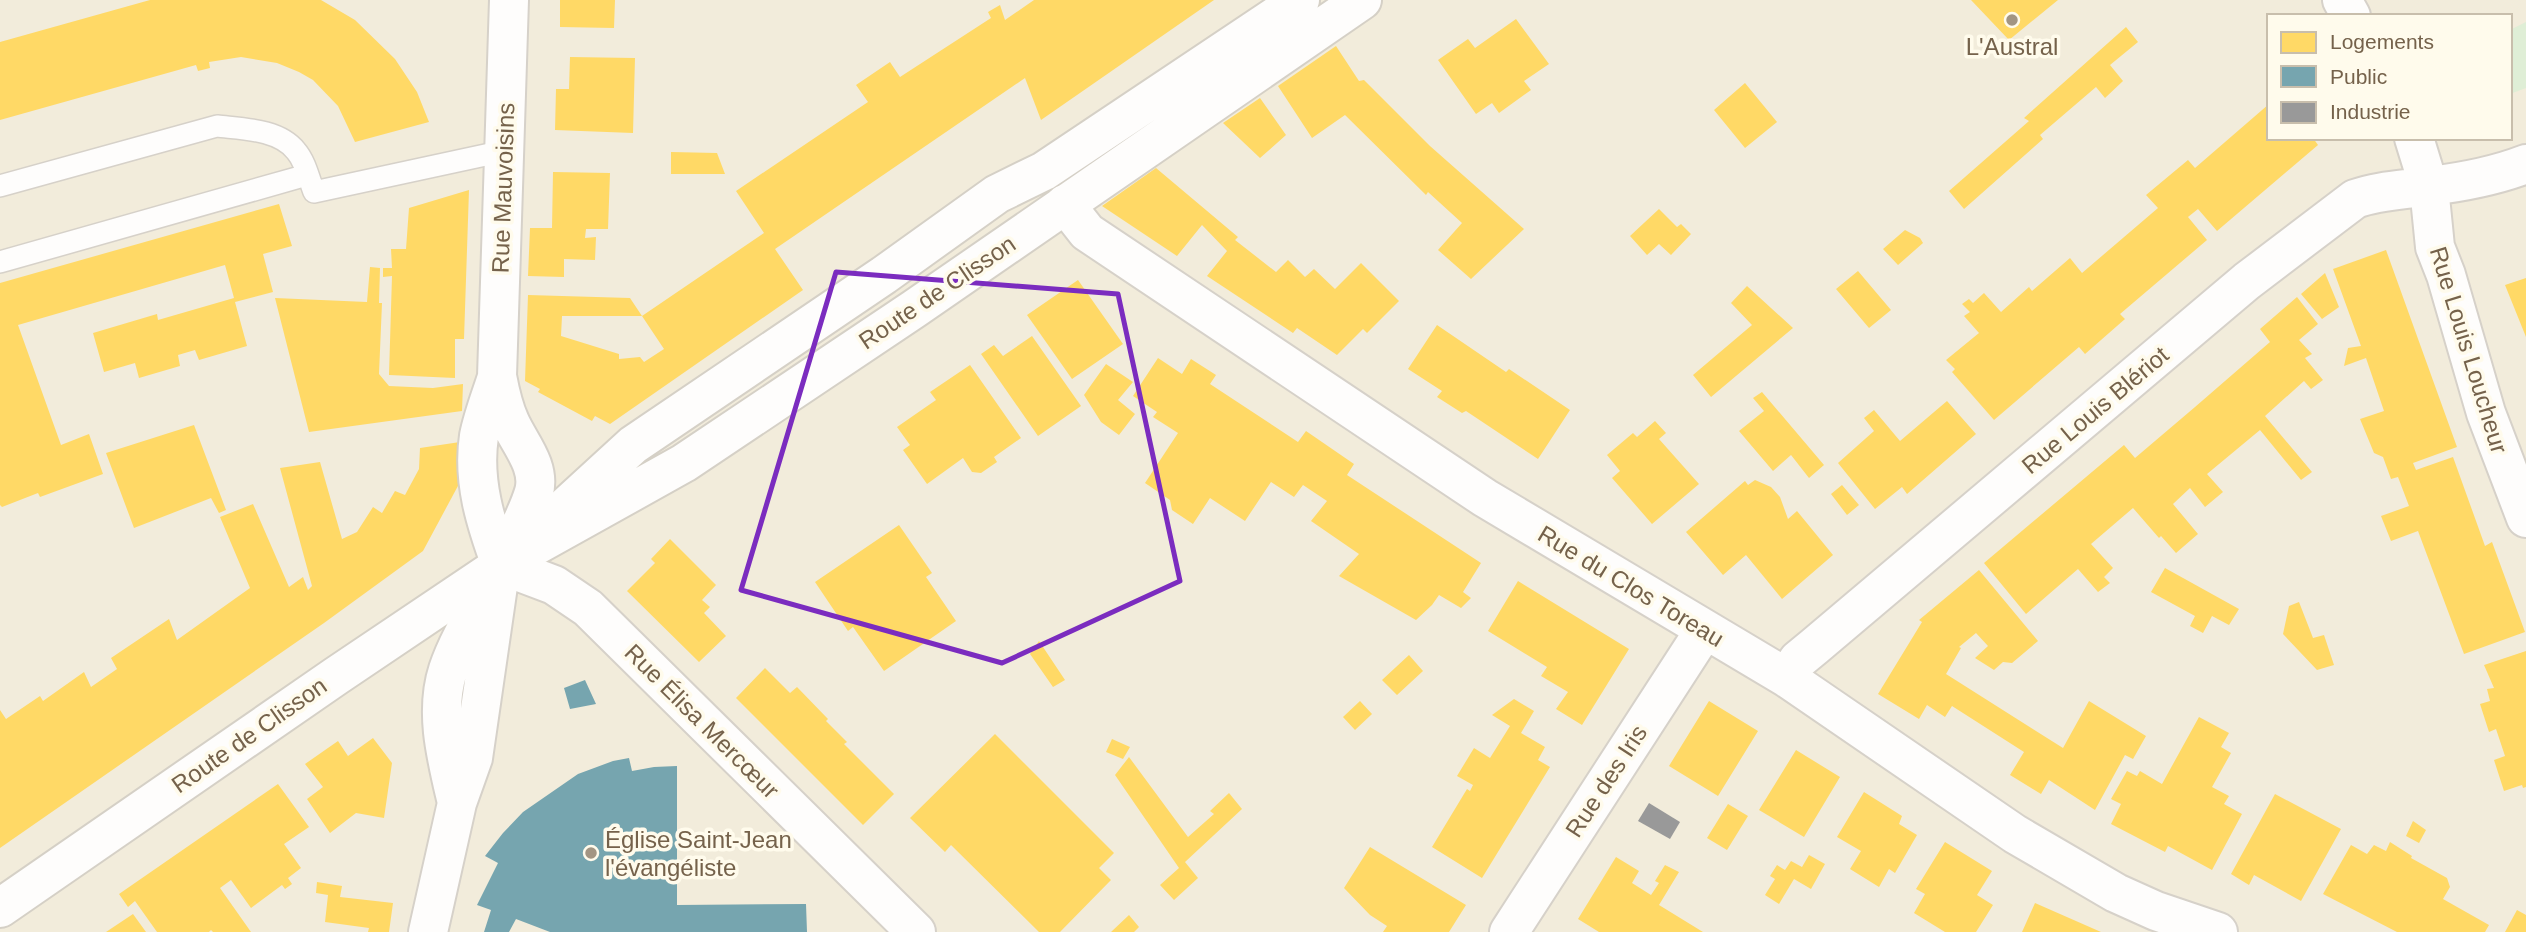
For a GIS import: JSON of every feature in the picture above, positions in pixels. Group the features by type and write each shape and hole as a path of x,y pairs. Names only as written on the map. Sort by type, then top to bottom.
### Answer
{"street":[{"name":"Rue Mauvoisins","path":"501,565 535,489 532,464 511,425 502,402 497,376 509,0"},
{"name":"Route de Clisson","path":"501,565 633,445 998,194 1044,172 1300,0"},
{"name":"Route de Clisson","path":"0,908 501,565 684,463 1362,0"},
{"name":"Rue Louis Loucheur","path":"2415,140 2429,187 2435,247 2446,275 2486,413 2526,517"},
{"name":"Rue Louis Blériot","path":"1787,678 1798,660 2247,281 2355,199 2374,193 2498,175 2526,164"},
{"name":"Rue du Clos Toreau","path":"1044,172 1087,232 1485,498 1704,631 1787,678 2015,834 2105,887 2157,911 2218,932"},
{"name":"Rue Mauvoisins","path":"497,376 479,436 478,469 481,503 501,565"},
{"path":"428,932 457,803 445,750 442,720 448,671 501,565"},
{"name":"Rue Élisa Mercœur","path":"501,565 554,585 588,608 916,932"},
{"name":"Rue des Iris","path":"1509,932 1704,631"}],"lane":[{"path":"0,187 217,126 252,130 281,139 297,151 314,192 504,151"},
{"path":"0,262 307,175"}],"highlighted area":[{"path":"836,272 1118,294 1180,581 1002,663 741,590"}],"shaded area":[{"path":"0,0 2526,0 2526,932 0,932"}],"green space":[{"path":"2526,22 2526,88 2512,93 2512,29"}],"building: Logements":[{"path":"150,0 321,0 355,20 395,59 417,92 429,122 355,142 338,106 313,80 277,63 241,57 209,62 210,68 198,71 196,65 0,120 0,42"},
{"path":"560,0 615,0 614,28 560,27"},
{"path":"1034,0 1214,0 1041,120 1025,78 775,249 803,290 610,424 595,416 592,421 538,392 540,389 525,381 528,295 630,298 642,316 764,233 736,191 868,102 856,85 890,62 900,77 991,18 988,12 1000,5 1005,20","holes":["562,316 642,316 664,349 644,362 640,357 619,359 619,354 561,336"]},
{"name":"L'Austral","path":"1971,0 2058,0 2009,40"},
{"path":"1516,19 1549,64 1524,81 1531,90 1499,113 1492,103 1476,114 1438,60 1468,39 1475,48"},
{"path":"2126,27 2138,42 2110,65 2123,81 2105,98 2096,87 2040,135 2043,139 1964,209 1949,191 2029,121 2024,118"},
{"path":"1336,46 1359,81 1364,80 1430,146 1524,229 1471,279 1438,250 1462,223 1428,192 1426,195 1345,115 1312,138 1278,86"},
{"path":"570,57 635,58 633,133 555,130 556,89 569,89"},
{"path":"1745,83 1777,122 1745,148 1714,110"},
{"path":"1260,98 1286,135 1260,158 1223,123"},
{"path":"2267,106 2267,140 2314,140 2318,145 2217,231 2198,209 2188,217 2207,240 2120,314 2125,319 2085,354 2079,347 1994,420 1952,372 1955,369 1946,360 1979,333 1964,316 1970,312 1962,304 1969,299 1973,303 1984,293 2001,312 2029,287 2032,291 2070,258 2082,273 2158,208 2146,195 2188,160 2195,168"},
{"path":"671,152 717,153 725,174 671,174"},
{"path":"1156,168 1238,237 1235,240 1276,272 1288,260 1305,277 1314,269 1335,289 1361,263 1399,301 1367,333 1363,329 1337,355 1297,328 1293,333 1207,276 1227,251 1202,225 1177,256 1102,206"},
{"path":"553,172 610,173 608,229 586,229 585,238 596,237 595,260 564,259 564,277 528,276 530,228 552,228"},
{"path":"469,190 464,339 455,339 455,378 389,375 392,276 383,277 383,268 392,268 391,249 406,249 409,208"},
{"path":"279,204 292,246 263,254 273,292 235,302 247,346 199,360 195,350 178,355 180,366 139,378 135,363 104,372 93,333 157,314 158,320 234,298 225,265 18,325 61,445 89,434 103,474 40,497 38,493 2,507 0,283"},
{"path":"1659,209 1677,227 1681,224 1691,234 1671,255 1659,244 1647,255 1630,236"},
{"path":"1905,230 1920,238 1923,243 1898,265 1883,249"},
{"path":"2386,250 2457,447 2413,463 2416,470 2453,457 2485,546 2492,542 2525,632 2464,654 2418,531 2391,541 2381,516 2409,506 2398,477 2391,479 2383,457 2374,453 2360,419 2384,411 2366,358 2344,366 2348,348 2361,346 2333,269"},
{"path":"370,267 380,268 379,303 382,303 379,374 389,386 433,388 463,384 462,411 309,432 275,298 367,302"},
{"path":"1858,271 1891,310 1869,328 1836,289"},
{"path":"2325,273 2339,307 2322,319 2301,294"},
{"path":"2526,278 2526,337 2505,285"},
{"path":"1078,280 1123,344 1072,379 1027,315"},
{"path":"1747,286 1793,328 1711,397 1693,375 1752,325 1731,303"},
{"path":"2297,297 2318,324 2299,340 2312,354 2305,358 2323,380 2311,389 2304,381 2265,416 2312,472 2301,480 2260,430 2207,474 2223,492 2205,507 2190,488 2173,504 2198,534 2176,553 2133,508 2091,544 2113,568 2104,577 2110,583 2098,592 2078,569 2026,614 1984,563 2124,445 2135,458 2270,342 2260,329"},
{"path":"1437,325 1506,372 1509,369 1570,410 1538,459 1466,411 1462,413 1437,397 1442,391 1408,369"},
{"path":"1032,336 1081,406 1038,436 981,354 994,345 1003,356"},
{"path":"1158,358 1182,374 1191,359 1216,375 1210,384 1298,442 1306,431 1354,464 1347,475 1481,563 1463,592 1471,598 1461,608 1439,595 1416,620 1339,576 1359,554 1311,521 1327,501 1303,485 1294,497 1271,482 1245,521 1210,498 1193,524 1172,510 1170,500 1145,483 1178,433 1153,417 1157,412 1133,396"},
{"path":"1106,364 1133,382 1118,400 1135,414 1119,435 1101,422 1084,395"},
{"path":"970,365 1021,438 994,457 997,462 981,473 972,472 963,458 927,484 903,450 910,445 897,427 936,400 930,392"},
{"path":"1762,392 1824,465 1809,478 1791,455 1773,471 1739,431 1764,411 1753,398"},
{"path":"1947,401 1976,434 1907,494 1902,487 1875,509 1838,463 1874,431 1864,418 1874,410 1900,441"},
{"path":"1655,421 1666,433 1659,439 1699,484 1652,524 1612,478 1620,471 1607,455 1633,433 1637,437"},
{"path":"194,425 226,510 219,513 211,498 134,528 106,453"},
{"path":"460,442 459,484 423,551 0,848 0,710 6,719 40,696 43,701 84,672 91,687 117,669 111,658 169,619 177,640 250,588 220,517 253,504 289,587 303,577 308,590 312,586 280,468 320,462 342,539 357,532 373,507 382,513 395,491 405,495 419,469 420,448"},
{"path":"1755,480 1771,487 1780,497 1788,519 1797,511 1833,555 1782,599 1746,555 1723,575 1686,532 1745,481 1748,485"},
{"path":"1842,485 1859,505 1847,515 1831,494"},
{"path":"899,525 932,573 926,577 956,621 884,671 853,627 848,631 815,582"},
{"path":"670,539 716,585 702,600 710,607 704,613 726,636 699,662 627,591 655,563 651,559"},
{"path":"2165,568 2239,609 2229,625 2212,616 2203,633 2190,626 2195,616 2151,592"},
{"path":"1979,570 2038,641 2012,663 2003,662 1994,670 1975,658 1988,646 1976,633 1959,647 1961,648 1946,674 2063,748 2089,701 2146,736 2133,759 2125,755 2095,810 2049,780 2041,794 2010,775 2024,752 1952,706 1945,717 1927,705 1919,719 1878,694 1922,622 1919,620"},
{"path":"1518,581 1629,649 1582,725 1556,709 1568,692 1541,676 1547,667 1488,631"},
{"path":"2299,602 2313,638 2324,635 2334,665 2317,670 2283,634 2289,606"},
{"path":"1039,641 1065,680 1053,687 1030,654"},
{"path":"2526,651 2526,787 2523,788 2522,785 2504,791 2494,760 2505,756 2496,729 2489,732 2480,704 2490,701 2487,689 2494,688 2484,665"},
{"path":"1409,655 1423,671 1397,695 1382,680"},
{"path":"765,668 790,693 797,687 847,742 844,744 894,794 863,825 736,698"},
{"path":"1514,699 1534,711 1521,733 1545,747 1538,760 1550,767 1482,878 1432,847 1467,789 1470,791 1473,785 1457,776 1474,748 1490,758 1510,726 1492,715"},
{"path":"1360,701 1372,714 1355,730 1343,717"},
{"path":"1709,701 1758,731 1718,796 1669,766"},
{"path":"2199,717 2229,733 2221,747 2231,753 2212,787 2229,796 2224,804 2242,814 2212,870 2168,846 2165,852 2111,824 2121,804 2111,799 2127,771 2137,776 2140,771 2162,784"},
{"path":"995,734 1114,853 1099,868 1111,880 1060,932 1039,932 951,845 945,852 910,818"},
{"path":"373,738 392,763 384,818 356,813 330,833 307,799 323,787 305,764 338,741 348,756"},
{"path":"1112,739 1130,747 1123,759 1106,752"},
{"path":"1796,750 1840,777 1804,837 1759,810"},
{"path":"1129,757 1188,837 1214,814 1210,811 1229,793 1242,809 1185,862 1198,878 1174,900 1160,885 1179,868 1115,775"},
{"path":"278,784 309,827 284,844 301,868 288,878 292,884 285,889 282,885 251,908 231,880 220,888 251,932 157,932 135,901 128,907 119,894"},
{"path":"1864,792 1902,816 1899,824 1917,835 1895,873 1889,869 1879,887 1850,869 1861,851 1837,837"},
{"path":"2275,794 2341,829 2301,901 2254,875 2249,885 2231,874"},
{"path":"1728,804 1748,816 1727,850 1707,838"},
{"path":"2413,821 2426,830 2419,843 2406,836"},
{"path":"1945,842 1992,871 1977,895 1993,905 1976,932 1945,932 1914,913 1925,894 1916,889"},
{"path":"2390,842 2412,856 2411,858 2447,878 2450,887 2443,899 2489,925 2485,932 2397,932 2323,894 2351,845 2367,854 2374,845 2386,851"},
{"path":"1370,847 1466,905 1449,932 1383,932 1387,926 1370,915 1344,888"},
{"path":"1809,855 1825,864 1811,889 1794,879 1779,904 1765,895 1775,879 1770,876 1777,865 1785,870 1791,861 1802,867"},
{"path":"1616,857 1639,871 1632,883 1651,895 1659,883 1655,881 1665,865 1679,872 1659,905 1703,932 1599,932 1578,919"},
{"path":"317,882 342,886 340,897 393,903 389,932 368,932 369,928 325,922 328,895 316,893"},
{"path":"2035,903 2101,932 2022,932"},
{"path":"2517,910 2526,915 2526,932 2505,932"},
{"path":"133,914 146,932 106,932"},
{"path":"1129,915 1139,927 1134,932 1111,932"}],"building: Public":[{"path":"585,680 596,704 570,709 564,688"},
{"name":"Église Saint-Jean l'évangéliste","path":"629,758 632,771 677,766 677,905 806,904 807,932 550,932 516,919 509,932 484,932 491,910 477,905 498,863 485,856 503,833 523,812 578,774"}],"building: Industrie":[{"path":"1649,803 1680,822 1670,839 1638,821"}],"place":[{"name":"L'Austral","path":"2012,20"},
{"name":"Église Saint-Jean l'évangéliste","path":"591,853"}]}
